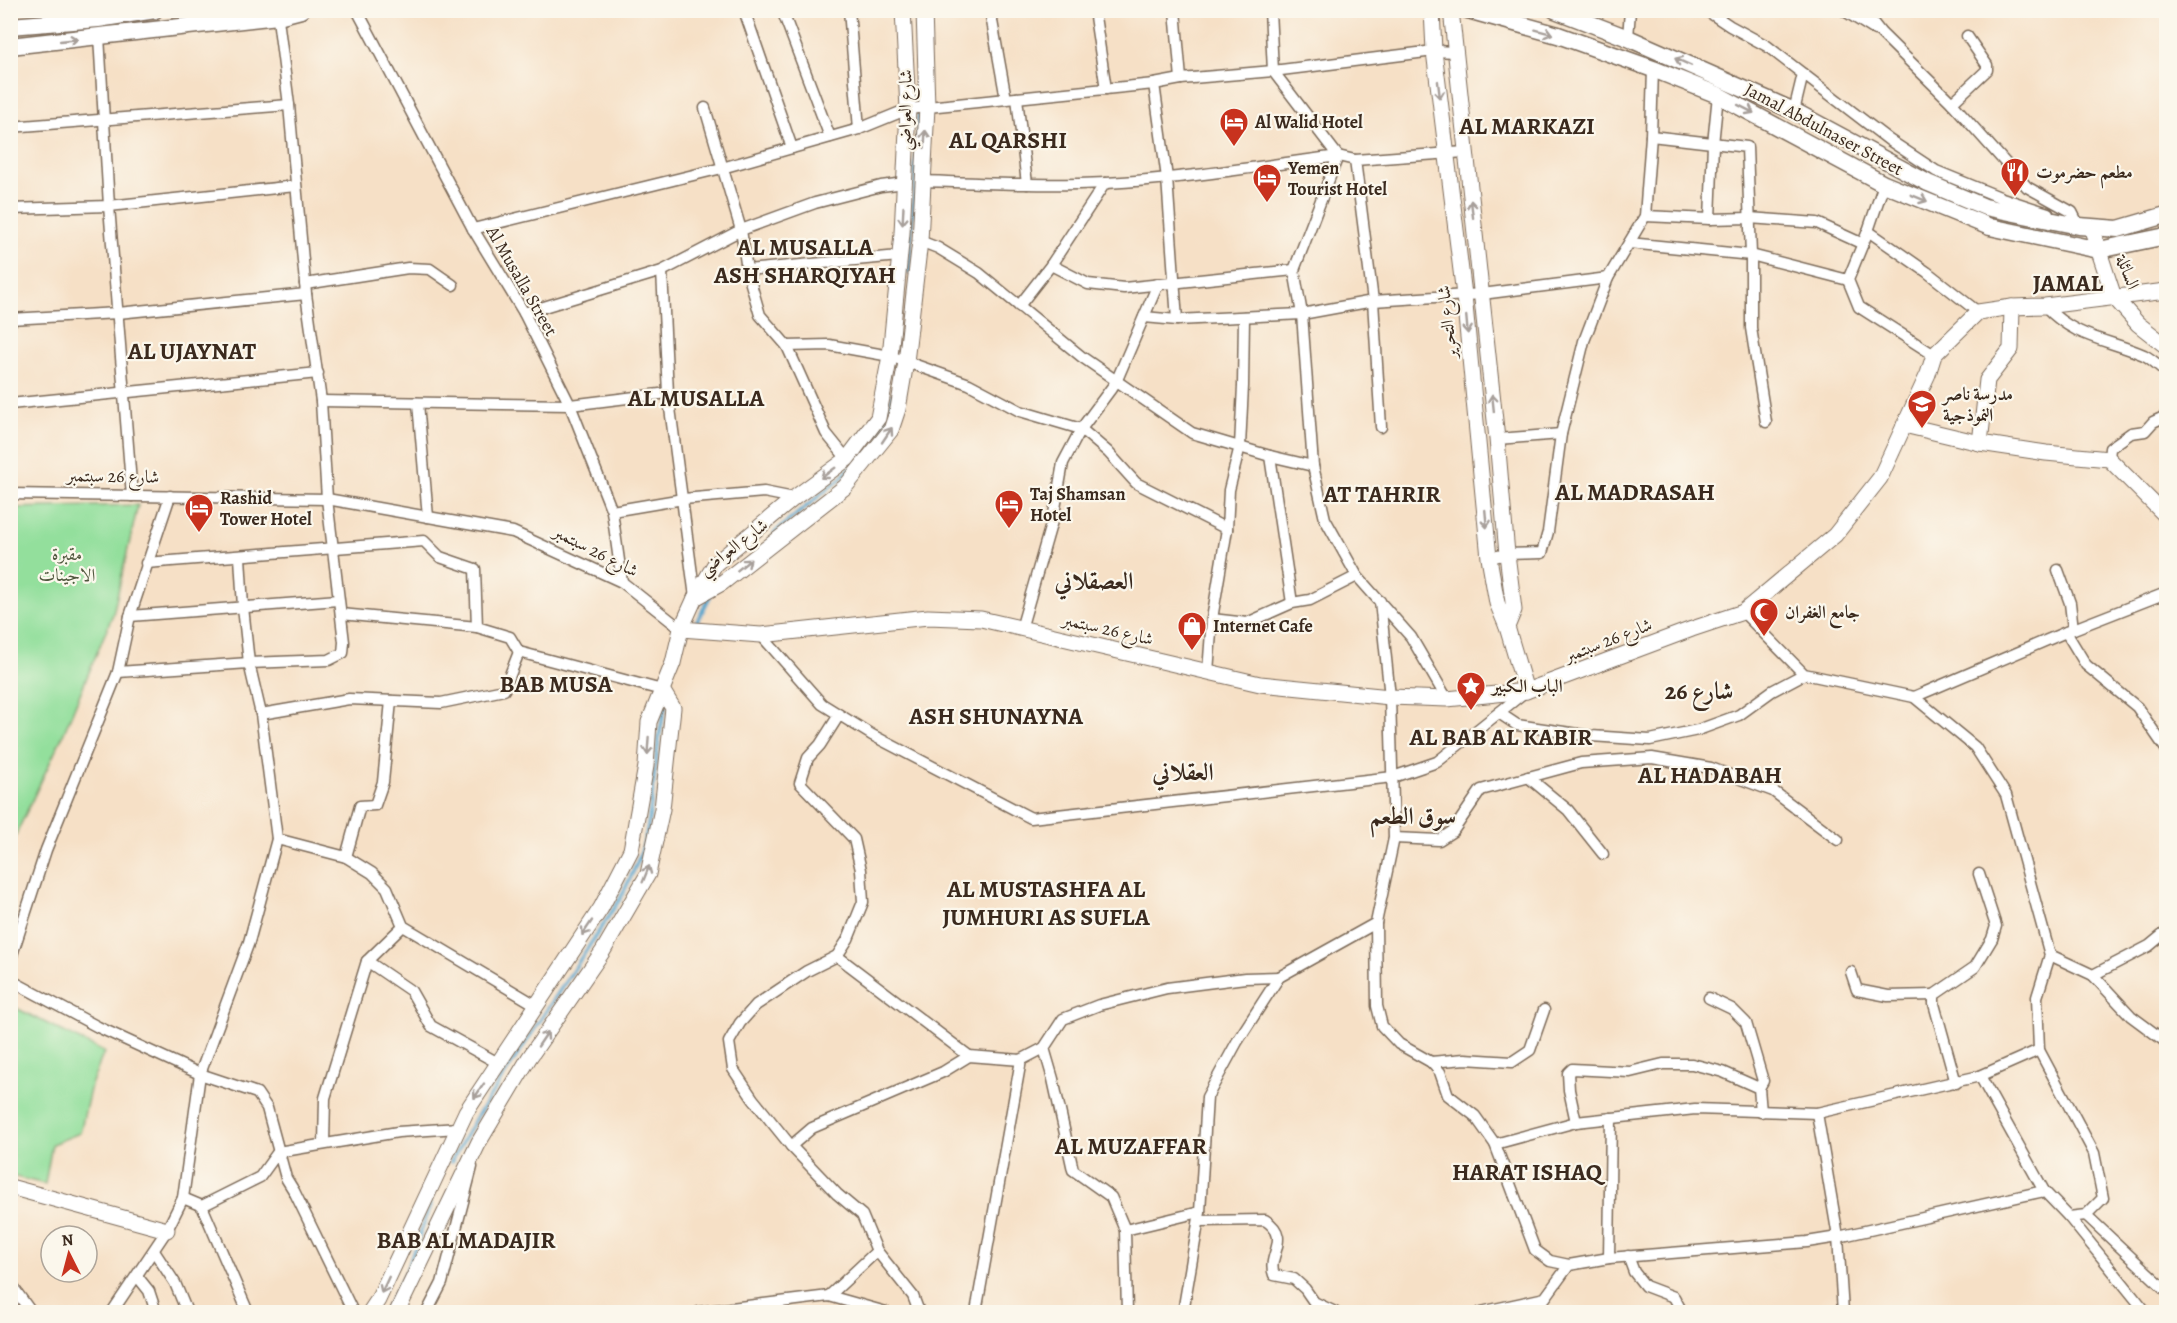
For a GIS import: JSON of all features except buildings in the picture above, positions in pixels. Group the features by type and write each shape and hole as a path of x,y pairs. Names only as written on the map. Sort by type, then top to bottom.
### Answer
{"main road":[{"path":"10,26 98,19 155,10"},
{"path":"10,46 301,10"},
{"name":"شارع العواضي","path":"695,598 715,564 794,498 847,459 878,418 890,356 905,183 908,109 903,10"},
{"name":"شارع العواضي","path":"695,598 722,582 845,487 891,430 898,409 906,362 920,242 927,107 924,10"},
{"name":"شارع التحرير","path":"1432,10 1434,51 1464,295 1489,558 1497,603 1507,627 1526,691"},
{"name":"شارع التحرير","path":"1451,10 1497,439 1506,554 1514,610 1507,627"},
{"name":"Jamal Abdulnaser Street","path":"1468,10 1558,35 1718,95 1884,184 1990,227 2099,250 2166,236"},
{"name":"Jamal Abdulnaser Street","path":"1555,10 1628,38 1794,111 1928,183 1985,207 2118,229 2166,215"},
{"name":"السائلة","path":"2082,224 2099,250 2114,297 2138,324 2166,349"},
{"path":"1978,312 2166,291"},
{"path":"1980,442 1987,380 2011,348 2012,307"},
{"name":"شارع 26 سبتمبر","path":"681,629 761,635 928,617 981,619 1260,684 1390,697 1447,699 1526,691 1743,612 1834,536 1880,478 1928,374 1934,355 1978,312"},
{"path":"1904,424 1980,442 2046,453 2109,459 2166,516"},
{"path":"370,1312 383,1290 466,1112 600,908 631,850 646,766 649,722 673,663 681,629 695,598"},
{"path":"397,1312 479,1142 530,1058 603,951 648,874 662,808 673,708 662,690"},
{"path":"458,1128 479,1142"},
{"path":"10,1187 167,1230"}],"street":[{"name":"Al Musalla Street","path":"357,10 473,229 524,313 570,405 612,511 622,582"},
{"path":"744,10 792,148"},
{"path":"782,10 830,137"},
{"path":"849,10 859,129"},
{"path":"990,10 1011,98 1027,184"},
{"path":"1094,10 1106,88"},
{"path":"1175,10 1181,79"},
{"path":"1270,10 1273,71 1338,156"},
{"path":"1628,38 1630,10"},
{"path":"1706,10 1767,46 1889,140 1936,171 2002,198 2082,224"},
{"path":"1843,10 1881,33"},
{"path":"1863,10 1881,33 1952,104 2026,187 2072,212 2082,224"},
{"path":"118,672 329,660 343,653 344,642 327,499 321,401 306,289 278,13"},
{"path":"99,36 109,206 132,496"},
{"path":"1952,104 1987,70 1987,65 1967,36"},
{"path":"473,229 722,168 859,129 908,109 1273,71 1434,51 1455,52"},
{"path":"1489,558 1506,554 1542,553 1548,532 1561,435 1584,341 1608,278 1645,216 1653,69"},
{"path":"1794,111 1803,74"},
{"path":"1154,84 1167,178 1177,320"},
{"path":"1710,219 1713,144 1718,95"},
{"path":"10,127 289,105"},
{"path":"705,108 741,230 747,270 760,315 787,346 826,433 847,459"},
{"path":"1651,136 1747,147 1751,328 1766,422"},
{"path":"922,181 1027,184 1105,183 1167,178 1338,156 1354,160 1465,152"},
{"path":"1338,156 1294,270 1302,314 1313,466 1325,519 1357,576 1411,637 1447,699"},
{"path":"1354,160 1373,301 1381,427"},
{"path":"524,313 662,271 741,230 815,203 881,186 905,183"},
{"path":"1019,306 1051,265 1105,183"},
{"path":"1884,184 1848,280 1859,308 1934,355"},
{"path":"10,209 109,206 295,186"},
{"path":"1645,216 1749,218 1817,223 1863,244"},
{"path":"1868,231 1927,272 1978,312"},
{"path":"920,242 938,248 979,273 1082,357 1192,433 1313,466"},
{"path":"1629,243 1751,255 1848,280"},
{"path":"747,270 899,256"},
{"path":"1051,265 1088,284 1124,288 1294,270"},
{"path":"10,319 118,313 306,289 408,268 430,269 453,285"},
{"path":"662,271 668,393 695,598"},
{"path":"1144,317 1177,320 1302,314 1373,301 1482,294 1608,278"},
{"path":"1021,629 1054,514 1063,463 1081,429 1116,382 1158,284"},
{"path":"2045,306 2057,320 2073,329 2146,356 2166,372"},
{"path":"1208,672 1212,619 1227,529 1228,490 1240,446 1244,386 1244,317"},
{"path":"787,346 828,345 890,356 969,384 1020,411 1081,429 1108,452 1136,483 1227,529"},
{"path":"2146,356 2166,349"},
{"path":"10,404 318,373"},
{"path":"321,401 570,405 668,393"},
{"path":"418,403 429,517"},
{"path":"2109,459 2110,448 2131,433 2145,431 2153,422 2166,416"},
{"path":"1497,439 1561,435"},
{"path":"1270,456 1292,603"},
{"path":"612,511 683,500 764,492 794,498"},
{"name":"شارع 26 سبتمبر","path":"10,494 327,499 513,532 622,582 681,629"},
{"path":"10,961 46,850 118,672 130,616 170,496"},
{"path":"146,563 424,541 440,557 475,569 477,627"},
{"path":"112,1312 154,1251 183,1198 200,1074 249,942 277,839 261,714 249,663 240,557"},
{"path":"2058,570 2070,603 2069,631 2085,665 2137,707 2166,749"},
{"path":"1212,619 1248,623 1292,603 1310,600 1357,576"},
{"path":"1914,697 2069,631 2166,593"},
{"path":"130,616 338,600"},
{"path":"1380,601 1390,697 1394,838 1376,923 1377,1006 1382,1026 1399,1044 1431,1062 1440,1072 1448,1095 1475,1116 1486,1129 1495,1144 1535,1250 1550,1262 1569,1265 1628,1256 1807,1242 1838,1238 2044,1191"},
{"path":"1743,612 1804,674 1914,697 1975,747 2006,795 2050,955 2037,997 2039,1050 2094,1153 2103,1198 2086,1215 2069,1217"},
{"path":"340,614 477,627 510,637 519,651 662,690"},
{"path":"761,635 822,704 872,735 1031,818 1393,777 1437,762 1526,691"},
{"path":"261,714 349,699 441,703 504,690 519,651"},
{"path":"1499,712 1518,725 1591,736 1650,740 1698,730 1739,715 1772,691 1804,674"},
{"path":"346,857 360,806 375,805 383,782 391,701"},
{"path":"839,715 820,745 808,758 800,783 854,839 861,870 863,902 849,939 837,956 807,971 756,1005 740,1023 729,1042 733,1069 753,1099 791,1146 837,1194 862,1215 878,1251 913,1296 919,1312"},
{"path":"1394,838 1439,840 1453,831 1481,790 1581,763 1652,758 1711,768 1773,791 1838,840"},
{"path":"1528,777 1568,810 1603,854"},
{"path":"277,839 346,857 372,873 387,888 403,926 536,1005"},
{"path":"1851,972 1857,990 1888,996 1934,995 1975,967 1992,939 1996,926 1979,874"},
{"path":"837,956 969,1056 1021,1060 1044,1048 1063,1019 1099,1005 1167,988 1245,978 1279,977 1376,923"},
{"path":"324,1144 325,1098 368,961 403,926"},
{"path":"2093,975 2149,946 2166,932"},
{"path":"2050,955 2093,975 2131,1016 2166,1042"},
{"path":"368,961 411,991 431,1026 498,1063"},
{"path":"1183,1312 1200,1217 1207,1097 1237,1042 1279,977"},
{"path":"10,980 98,1027 200,1074 257,1092 267,1108 286,1178 353,1312"},
{"path":"1934,995 1934,1004 1956,1083"},
{"path":"1709,998 1732,1009 1746,1023 1762,1074 1763,1081 1759,1088 1761,1112"},
{"path":"1431,1062 1465,1059 1512,1062 1530,1050 1544,1010"},
{"path":"1044,1048 1073,1170 1111,1197 1125,1230 1127,1312"},
{"path":"1495,1144 1576,1122 1695,1109 1817,1113 1956,1083 1980,1076 2039,1050"},
{"path":"791,1146 812,1128 943,1072 969,1056"},
{"path":"976,1312 1021,1060"},
{"path":"1576,1122 1569,1090 1568,1073 1572,1069 1630,1072 1663,1064 1692,1064 1723,1072 1759,1088"},
{"path":"1980,1076 2044,1191 2069,1217 2146,1312"},
{"path":"1817,1113 1838,1238 1843,1312"},
{"path":"1609,1258 1611,1118"},
{"path":"202,1206 260,1177 278,1152 398,1132 458,1128"},
{"path":"427,1312 442,1283 479,1142"},
{"path":"183,1198 202,1206 248,1312"},
{"path":"2086,1215 2166,1290"},
{"path":"1125,1230 1200,1217 1265,1220 1273,1225 1279,1242 1272,1270 1274,1275 1294,1279 1314,1302 1335,1312"},
{"path":"154,1251 175,1283 187,1312"},
{"path":"829,1296 878,1251"},
{"path":"1628,1256 1634,1272 1645,1286 1674,1297 1682,1312"},
{"path":"1481,1312 1545,1298 1569,1265"},
{"path":"137,1276 149,1291 156,1312"},
{"path":"10,1283 31,1312"},
{"path":"699,1312 829,1296 886,1312"}],"green space":[{"name":"مقبرة الاجينات","path":"138,505 113,614 63,735 11,845 11,508"},
{"path":"10,1005 104,1052 91,1085 80,1133 52,1144 45,1184 11,1176"}],"waterway":[{"path":"909,273 919,110"},
{"path":"877,437 886,419 893,394"},
{"path":"774,533 841,478 862,454"},
{"path":"694,627 710,596"},
{"path":"451,1162 476,1118 620,899 629,881 641,854 646,835 666,704"},
{"path":"385,1312 406,1272 431,1204"}],"place":[{"name":"Al Walid Hotel","path":"1234,148"},
{"name":"مطعم حضرموت","path":"2015,198"},
{"name":"Yemen Tourist Hotel","path":"1267,204"},
{"name":"مدرسة ناصر النموذجية","path":"1922,430"},
{"name":"Taj Shamsan Hotel","path":"1009,530"},
{"name":"Rashid Tower Hotel","path":"199,534"},
{"name":"جامع الغفران","path":"1764,638"},
{"name":"Internet Cafe","path":"1192,652"},
{"name":"الباب الكبير","path":"1471,712"}],"district":[{"name":"AL MARKAZI","path":"1527,126"},
{"name":"AL QARSHI","path":"1008,140"},
{"name":"AL MUSALLA ASH SHARQIYAH","path":"805,261"},
{"name":"JAMAL","path":"2068,283"},
{"name":"AL UJAYNAT","path":"192,351"},
{"name":"AL MUSALLA","path":"696,398"},
{"name":"AL MADRASAH","path":"1635,492"},
{"name":"AT TAHRIR","path":"1382,494"},
{"name":"العصقلاني","path":"1094,581"},
{"name":"BAB MUSA","path":"556,684"},
{"name":"شارع 26","path":"1699,691"},
{"name":"ASH SHUNAYNA","path":"996,716"},
{"name":"AL BAB AL KABIR","path":"1501,737"},
{"name":"العقلاني","path":"1183,772"},
{"name":"AL HADABAH","path":"1710,775"},
{"name":"سوق الطعم","path":"1413,816"},
{"name":"AL MUSTASHFA AL JUMHURI AS SUFLA","path":"1046,903"},
{"name":"AL MUZAFFAR","path":"1131,1146"},
{"name":"HARAT ISHAQ","path":"1527,1172"},
{"name":"BAB AL MADAJIR","path":"466,1240"}]}
